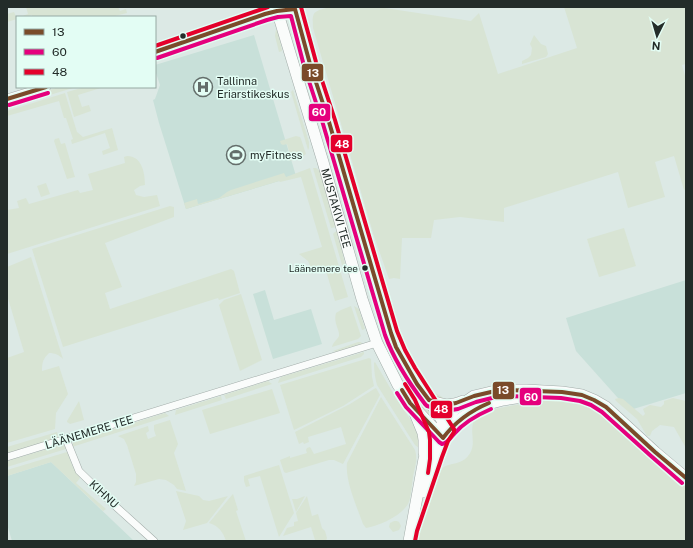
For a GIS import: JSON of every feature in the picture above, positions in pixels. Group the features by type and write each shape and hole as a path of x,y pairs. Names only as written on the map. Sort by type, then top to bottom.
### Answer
{"main road":[{"name":"MUSTAKIVI TEE","path":"295,8 310,64 329,122 396,346 413,378 429,400 443,430"},
{"name":"MUSTAKIVI TEE","path":"276,9 325,170 362,299 377,343 398,385 410,403 443,430"},
{"path":"362,299 371,299 375,301 385,312"},
{"path":"429,400 445,405 456,404 474,396 508,390 562,392 582,395 606,407 686,478"},
{"path":"410,536 443,430 475,409 488,404 562,392"},
{"path":"424,459 429,447 443,430 454,410 474,396"},
{"path":"410,403 423,432 424,440 424,459 410,536"}],"street":[{"path":"156,52 276,9 295,8"},
{"path":"7,99 43,88"},
{"name":"LÄÄNEMERE TEE","path":"7,457 377,343"},
{"name":"KIHNU","path":"66,439 79,470 113,504 154,541"}],"shaded area":[{"path":"26,7 118,7 120,11 126,9 127,13 115,16 23,16 28,14"},
{"path":"329,7 378,7 471,21 479,13 498,74 577,48 564,7 686,7 686,64 682,65 686,79 686,189 684,190 674,156 655,162 665,197 628,208 618,172 504,208 504,222 460,217 434,220 431,238 402,238 400,279 389,279 373,233 313,28 313,15 317,11"},
{"path":"14,12 16,19 7,22 7,14"},
{"path":"276,30 278,30 282,51 279,52 275,36"},
{"path":"254,35 296,176 186,209 153,100 155,99 160,85 156,73 156,65"},
{"path":"534,35 541,44 546,46 548,54 546,57 522,64 522,61 531,55 532,48 530,44"},
{"path":"315,56 317,56 364,216 362,219 319,74"},
{"path":"56,88 73,88 7,108 7,103"},
{"path":"81,88 101,88 78,95 82,107 89,105 91,111 74,117 67,92"},
{"path":"293,90 309,142 308,150 291,92"},
{"path":"65,93 77,132 83,137 112,128 118,150 103,155 102,151 110,148 105,133 72,144 71,140 73,139 59,101 7,116 7,111"},
{"path":"296,136 300,137 306,154 296,160 287,160 285,157 290,155 287,144 283,145 280,141"},
{"path":"59,138 61,144 65,143 75,177 67,179 54,141 55,139"},
{"path":"127,156 136,159 142,166 145,185 134,190 136,195 144,197 157,195 160,206 7,254 7,210 19,208 17,201 26,198 29,204 78,190 80,193 93,190 88,174 125,163 124,157"},
{"path":"310,168 348,297 335,301 326,271 321,268 312,270 308,261 299,254 322,247 301,177 279,181 186,209 184,203 197,199 198,204 219,198 231,190 284,173 286,177"},
{"path":"313,168 320,171 337,227 331,228"},
{"path":"46,183 50,194 41,197 37,186"},
{"path":"170,206 174,207 174,217 105,243 122,287 105,293 110,309 231,269 234,271 240,293 219,300 218,298 63,347 32,249"},
{"path":"363,223 366,224 386,283 384,284 377,271"},
{"path":"624,228 636,266 599,277 587,239"},
{"path":"338,231 345,264 342,265 333,234"},
{"path":"31,257 63,359 57,354 49,353 43,361 42,371 59,366 68,394 56,413 55,429 7,443 7,358 24,352 7,295 7,267"},
{"path":"686,280 686,393 630,410 576,351 566,318"},
{"path":"265,290 274,320 311,309 322,344 273,359 253,294"},
{"path":"241,294 262,360 240,371 219,305 224,300"},
{"path":"390,304 393,304 399,329 396,330"},
{"path":"351,306 361,336 358,339 332,347 339,336 339,331 335,320 336,313"},
{"path":"354,306 359,309 365,329 362,330"},
{"path":"397,334 400,334 425,383 431,390 444,399 432,396 409,361"},
{"path":"389,339 404,371 433,415 430,418 412,393 383,341"},
{"path":"361,342 362,344 336,352 333,351"},
{"path":"364,352 361,357 278,383 281,377"},
{"path":"369,358 371,359 374,386 343,406 294,430 280,385"},
{"path":"375,362 412,422 419,438 419,448 415,445 377,385 374,372"},
{"path":"268,381 272,384 226,399 224,395"},
{"path":"376,388 380,395 343,464 334,460 329,460 286,473 284,472 280,460 290,456 290,458 307,453 307,448 310,447 314,454 346,444 341,427 308,437 309,442 304,444 303,442 299,444 295,432 350,404"},
{"path":"272,389 280,413 210,434 202,410"},
{"path":"221,396 222,400 175,415 176,410"},
{"path":"381,397 415,450 416,463 410,499 405,508 389,520 366,528 363,524 350,486 347,463"},
{"path":"673,398 686,401 686,448 674,427 660,425 652,431 650,436 647,436 637,419 616,401 615,399 623,399 643,416 645,414 643,409 650,405 661,407 664,404 664,401"},
{"path":"555,400 590,407 606,415 620,426 630,438 657,464 686,487 686,541 418,541 431,492 437,476 444,467 458,463 465,459 471,452 473,444 472,427 478,415 486,411 510,406"},
{"path":"79,401 84,420 70,424 67,421"},
{"path":"165,413 169,416 72,447 73,442"},
{"path":"170,420 178,444 174,453 186,491 177,489 166,480 159,479 134,486 136,482 136,474 127,445 124,439 118,436 148,426 149,431 146,433 148,439 156,436 154,425"},
{"path":"57,432 57,439 7,454 7,447"},
{"path":"61,445 65,446 66,449 7,467 7,461"},
{"path":"67,452 73,467 80,478 76,483 106,509 103,511 51,462 7,476 7,470"},
{"path":"51,462 134,541 12,541 7,524 7,476"},
{"path":"279,465 294,513 279,537 260,476 248,479 250,486 246,487 244,476"},
{"path":"176,491 199,496 203,500 209,501 228,496 207,523 183,530 186,521"},
{"path":"233,494 238,510 236,511 246,541 226,541 220,530 209,523"},
{"path":"305,496 296,512 292,499"},
{"path":"307,496 312,516 318,514 322,528 325,531 327,538 326,541 313,541 315,540 311,527 283,536 287,528 294,526 294,522 298,521 296,513"},
{"path":"394,521 399,522 401,526 399,530 393,532 389,527 390,523"}],"transit line":[{"name":"48","path":"156,46 268,7"},
{"name":"48","path":"301,7 316,62 335,120 397,331 415,368 454,429 442,457 415,541"},
{"name":"13","path":"156,52 265,14 295,9 310,64 329,122 391,333 396,347 417,384 429,400 445,405 456,403 474,396 508,390 562,392 582,395 606,407 686,478"},
{"name":"60","path":"157,58 267,20 291,16 304,66 323,124 385,335 402,371 425,404 427,406 445,411 458,409 492,398 508,396 561,398 580,401 591,405 602,412 682,483"},
{"name":"13","path":"7,99 43,88"},
{"name":"60","path":"9,105 48,93"},
{"name":"48","path":"405,384 415,400 429,432 430,459 428,473"},
{"name":"13","path":"402,390 410,403 443,438 463,418 489,403"},
{"name":"60","path":"397,393 406,407 442,444 466,422 491,409"}],"place":[{"name":"Tallinna Eriarstikeskus","path":"203,87"},
{"name":"myFitness","path":"236,155"},
{"name":"Läänemere tee","path":"365,268"}]}
